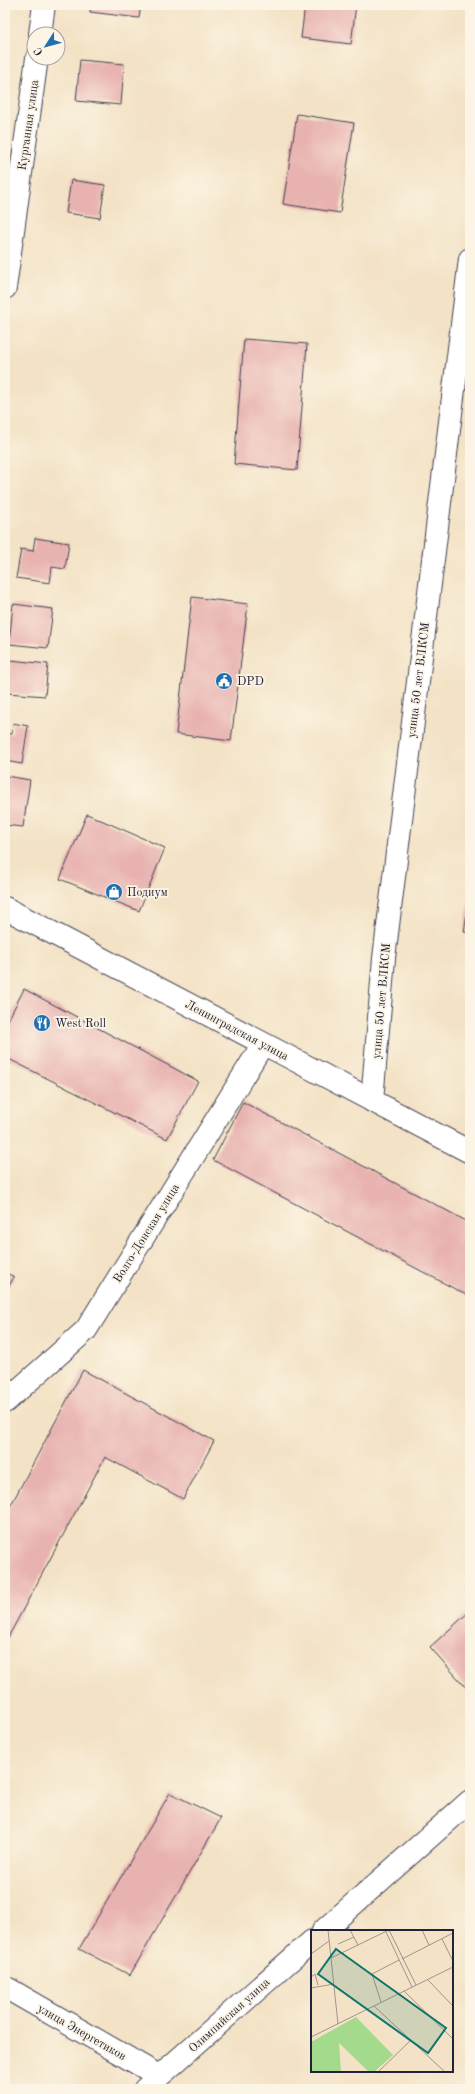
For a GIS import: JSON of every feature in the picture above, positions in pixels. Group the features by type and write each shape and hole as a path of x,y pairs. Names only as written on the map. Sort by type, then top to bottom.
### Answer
{"street":[{"path":"41,26 44,5"},
{"name":"Курганная улица","path":"5,288 36,66"},
{"name":"улица 50 лет ВЛКСМ","path":"372,1101 384,958 465,336 470,259"},
{"name":"Ленинградская улица","path":"5,908 470,1152"},
{"name":"Волго-Донская улица","path":"5,1402 86,1330 263,1044"},
{"path":"324,1930 467,1809"},
{"name":"Олимпийская улица","path":"152,2083 311,1942"},
{"name":"улица Энергетиков","path":"5,1987 152,2083"}],"building":[{"path":"91,5 141,5 139,18 90,12"},
{"path":"305,5 356,5 351,44 301,38"},
{"path":"80,60 124,64 121,105 76,101"},
{"path":"297,114 354,123 340,213 283,204"},
{"path":"71,180 105,185 100,218 66,213"},
{"path":"244,339 307,344 297,470 234,464"},
{"path":"35,538 69,543 65,569 52,567 50,583 16,578 21,549 33,551"},
{"path":"192,597 248,604 231,741 176,734"},
{"path":"13,604 53,609 48,648 9,644"},
{"path":"10,660 48,664 45,696 7,693"},
{"path":"13,723 28,726 22,764 5,761 5,733 12,734"},
{"path":"6,776 30,780 23,827 5,825"},
{"path":"87,814 165,848 139,911 60,879"},
{"path":"470,901 470,933 464,932"},
{"path":"24,989 198,1081 167,1139 5,1057 5,1026"},
{"path":"243,1102 470,1223 470,1297 213,1160"},
{"path":"5,1272 14,1277 5,1293"},
{"path":"83,1370 214,1441 183,1499 105,1457 5,1643 5,1516"},
{"path":"470,1611 470,1692 430,1647"},
{"path":"170,1793 221,1818 130,1975 79,1949"}],"place":[{"name":"DPD","path":"224,681"},
{"name":"Подиум","path":"114,892"},
{"name":"West Roll","path":"42,1023"}]}
